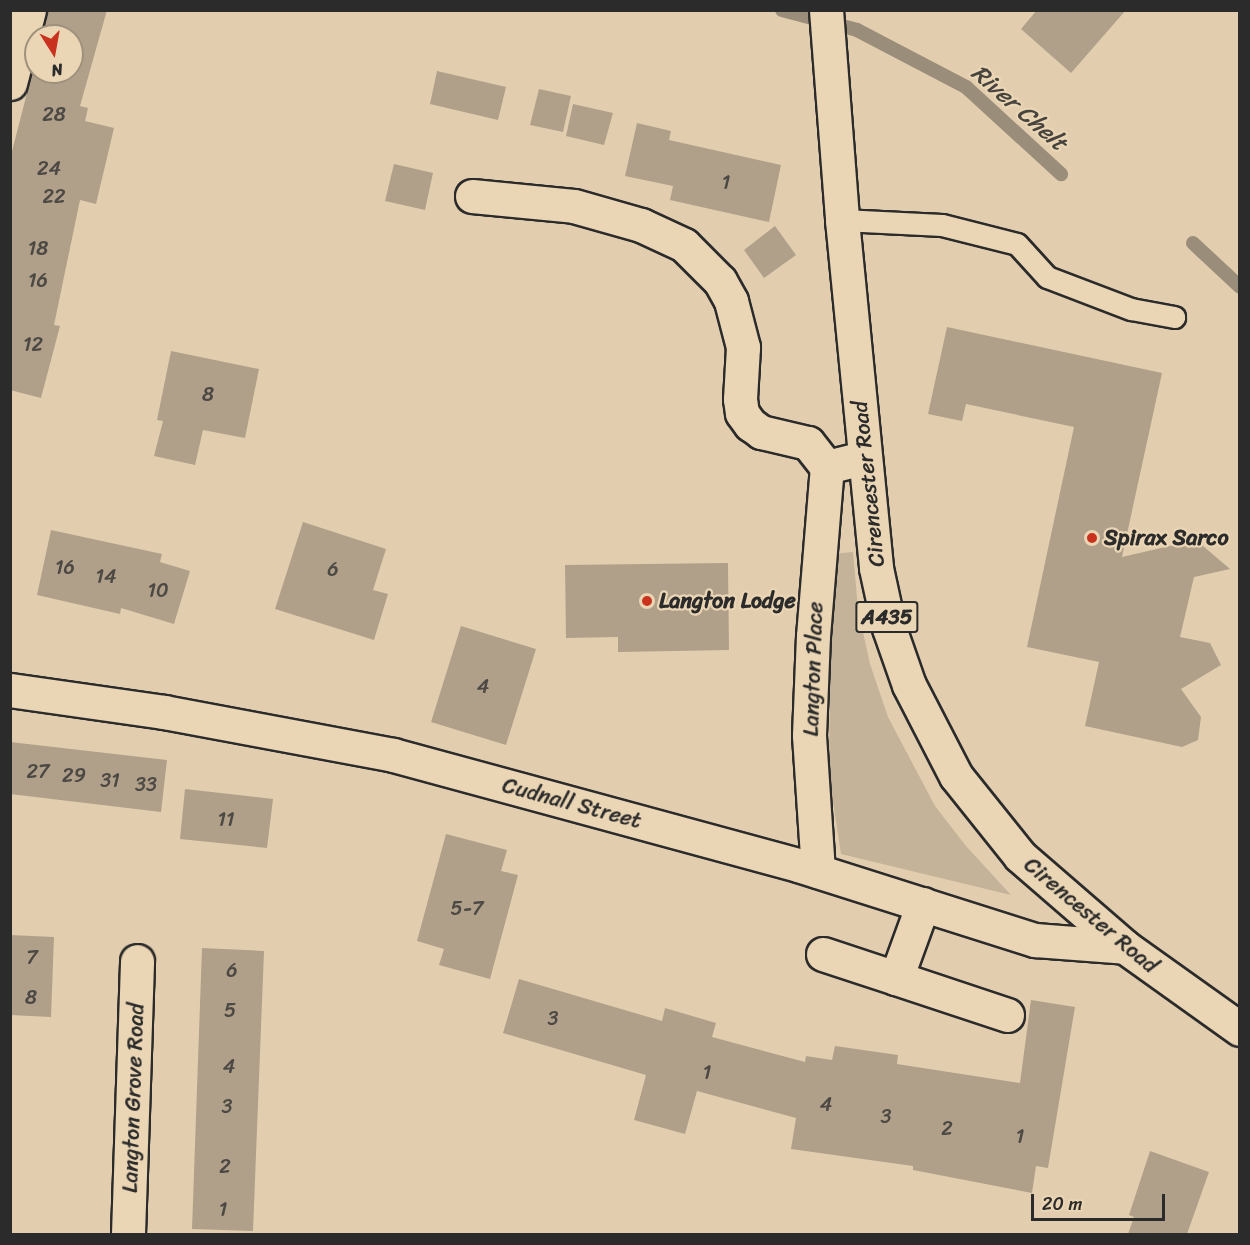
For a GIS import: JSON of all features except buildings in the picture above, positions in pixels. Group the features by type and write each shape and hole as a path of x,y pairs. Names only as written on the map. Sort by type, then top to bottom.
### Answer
{"street":[{"path":"10,83 29,10"},
{"name":"Cirencester Road","path":"826,10 842,220 876,568 889,628 909,685 930,732 956,776 1020,856 1125,947 1239,1029"},
{"path":"472,196 525,198 574,207 641,225 684,246 720,281 731,301 743,347 742,413 761,432 808,443 827,467 864,458"},
{"name":"Langton Place","path":"818,871 809,735 813,636 827,467"},
{"name":"Cudnall Street","path":"10,690 164,712 363,748 818,871 1035,940 1125,947"},
{"path":"896,978 923,904"},
{"path":"823,954 1007,1015"},
{"name":"Langton Grove Road","path":"128,1234 137,961"}],"lane":[{"path":"842,220 942,225 1017,244 1047,277 1131,309 1174,317"}],"shaded area":[{"path":"853,552 858,609 870,664 888,717 935,806 966,846 1011,895 841,854 829,776 831,554"}],"waterway":[{"name":"River Chelt","path":"782,10 857,30 966,87 1061,174"},
{"name":"River Chelt","path":"1193,243 1240,287"}],"place":[{"name":"Spirax Sarco","path":"1092,538"},
{"name":"Langton Lodge","path":"647,601"}]}
